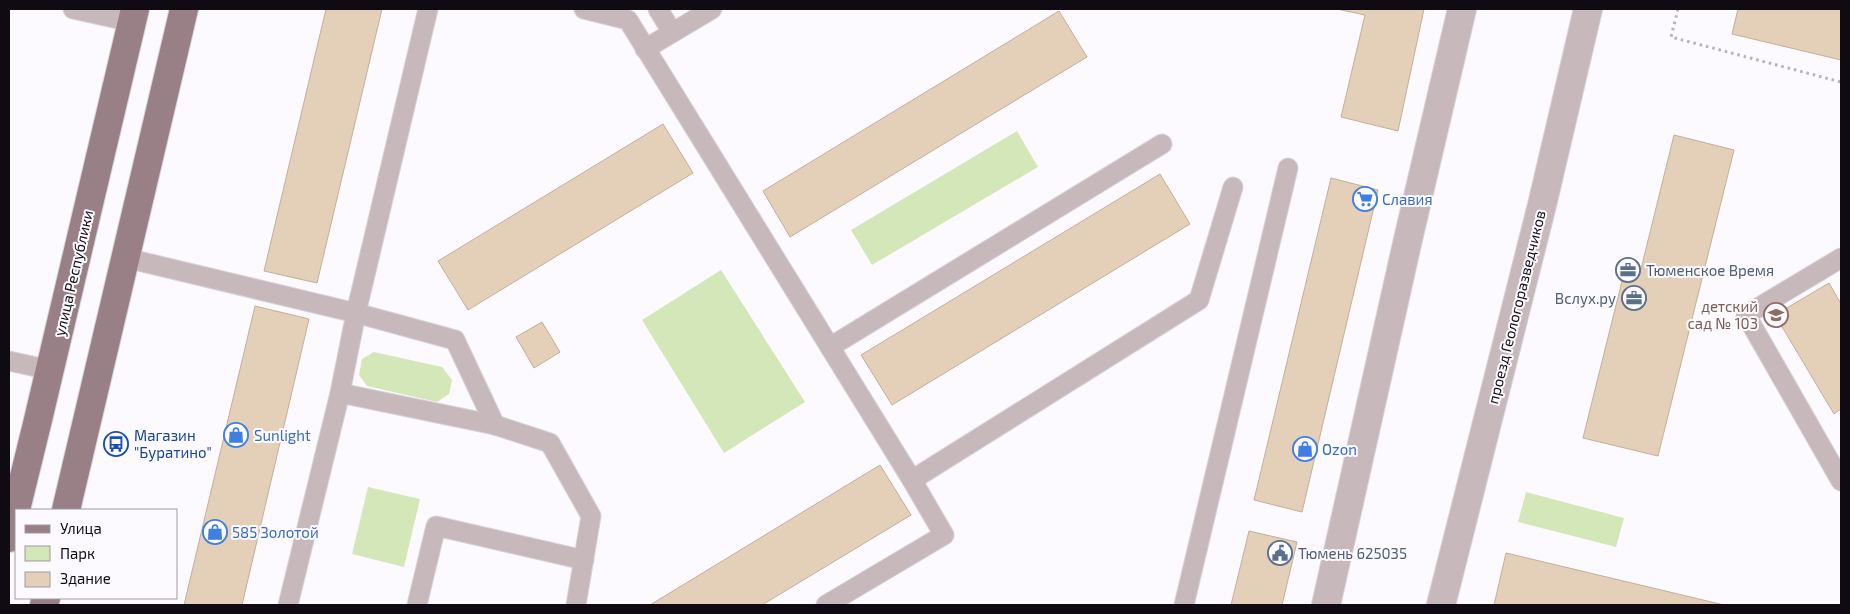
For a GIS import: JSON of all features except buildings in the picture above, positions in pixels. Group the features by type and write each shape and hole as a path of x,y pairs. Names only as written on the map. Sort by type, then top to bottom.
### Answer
{"main road":[{"path":"66,509 184,9"},
{"name":"улица Республики","path":"16,509 133,16"},
{"name":"улица Республики","path":"9,538 15,513"}],"street":[{"path":"1326,605 1462,9"},
{"name":"проезд Геологоразведчиков","path":"1441,605 1542,205 1588,9"}],"lane":[{"path":"73,9 133,16"},
{"path":"288,605 340,393 356,313 428,9"},
{"path":"584,9 628,20 944,535 826,605"},
{"path":"658,9 672,32"},
{"path":"645,50 712,9"},
{"path":"830,347 1162,144"},
{"path":"1184,605 1288,168"},
{"path":"912,480 1199,300 1234,187"},
{"path":"126,258 356,313 455,340 495,425"},
{"path":"1841,258 1746,315 1841,480"},
{"path":"9,361 50,370"},
{"path":"340,393 495,425 550,443 591,516 576,605"},
{"path":"417,605 436,526 584,560"}],"path":[{"path":"1678,9 1671,38 1841,82"}],"green space":[{"path":"1017,131 1038,167 872,265 851,230"},
{"path":"721,270 805,402 724,453 642,320"},
{"path":"374,352 442,367 452,380 449,394 437,402 367,386 359,375 362,359"},
{"path":"368,487 420,499 404,567 352,554"},
{"path":"1526,492 1624,518 1616,547 1518,522"}],"place":[{"name":"Славия","path":"1365,199"},
{"name":"Тюменское Время","path":"1628,270"},
{"name":"Вслух.ру","path":"1634,298"},
{"name":"детский сад № 103","path":"1776,315"},
{"name":"Sunlight","path":"236,435"},
{"name":"Магазин \"Буратино\"","path":"116,444"},
{"name":"Ozon","path":"1305,449"},
{"name":"585 Золотой","path":"215,532"},
{"name":"Тюмень 625035","path":"1280,553"}]}
